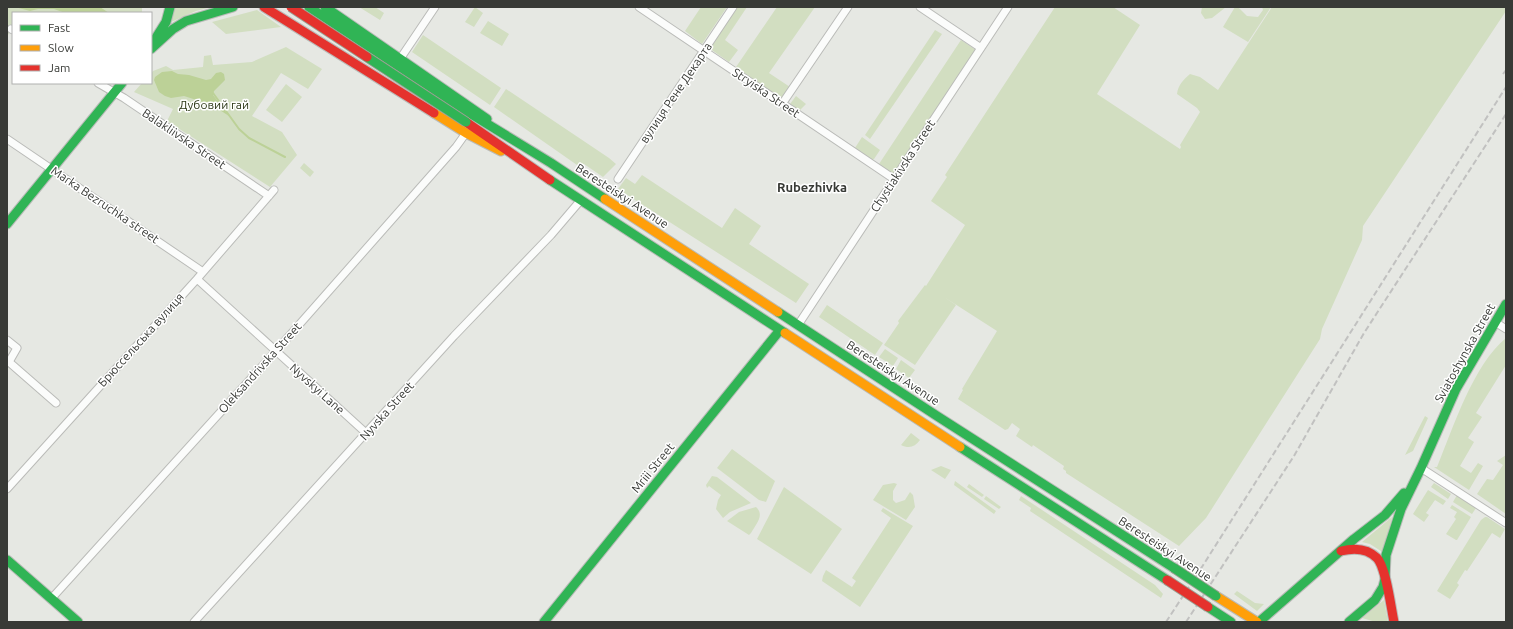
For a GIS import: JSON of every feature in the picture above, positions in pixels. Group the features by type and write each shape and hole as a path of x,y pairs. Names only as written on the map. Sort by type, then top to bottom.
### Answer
{"main road":[{"path":"152,45 166,22 170,7"},
{"path":"152,46 173,29 186,21 233,7"},
{"path":"265,8 272,10 278,7"},
{"name":"Beresteiskyi Avenue","path":"309,7 471,114 518,142 1255,620"},
{"name":"Beresteiskyi Avenue","path":"326,7 484,116 518,142"},
{"name":"Beresteiskyi Avenue","path":"265,8 466,133 524,162"},
{"path":"292,10 297,27"},
{"name":"Beresteiskyi Avenue","path":"292,10 466,122 580,201 1231,622"},
{"path":"7,224 121,84"},
{"name":"Sviatoshynska Street","path":"1385,579 1388,544 1401,509 1416,480 1456,389 1506,304"},
{"name":"Mriii Street","path":"544,622 780,330"},
{"name":"Sviatoshynska Street","path":"1255,620 1385,514 1416,480"},
{"path":"1340,551 1357,549 1369,552 1381,563 1394,622"},
{"path":"7,560 78,622"},
{"path":"1349,622 1380,594 1385,579"}],"street":[{"path":"400,59 435,7"},
{"name":"Stryiska Street","path":"639,7 894,179"},
{"name":"вулиця Рене Декарта","path":"618,179 733,7"},
{"path":"782,104 848,7"},
{"path":"920,7 981,48"},
{"name":"Chystiakivska Street","path":"798,325 1008,7"},
{"name":"Balakliivska Street","path":"100,84 272,193"},
{"name":"Oleksandrivska Street","path":"51,599 275,352 456,147 466,133"},
{"name":"Marka Bezruchka street","path":"7,139 203,272"},
{"name":"Брюссельська вулиця","path":"7,489 197,279 272,193"},
{"name":"Nyvska Street","path":"194,622 454,336 551,236 580,201"},
{"name":"Nyvskyi Lane","path":"197,279 275,352 366,433"},
{"path":"1495,322 1506,329"},
{"path":"7,340 17,348 9,362 56,403"},
{"path":"1421,468 1506,523"}],"green space":[{"path":"7,7 142,7 142,12 12,12 12,30 7,36"},
{"path":"174,7 211,7 196,11 171,22"},
{"path":"359,7 375,7 384,13 380,20"},
{"path":"475,7 483,13 474,27 465,22"},
{"path":"701,7 727,7 702,44 685,31"},
{"path":"738,7 747,7 725,40 738,50 729,62 709,48"},
{"path":"777,7 815,7 769,73 790,87 783,98 780,98 736,67"},
{"path":"1055,7 1113,7 1140,25 1097,94 1180,149 1180,145 1200,112 1197,108 1177,94 1180,85 1190,74 1200,77 1218,90 1272,7 1506,7 1506,11 1363,226 1362,240 1322,329 1320,339 1206,518 1179,546 1066,473 1063,469 1064,466 1033,445 1032,447 1016,436 1020,429 1012,423 1008,429 1005,430 958,399 963,390 962,389 997,331 944,297 956,305 915,365 884,345 899,323 898,321 925,285 926,286 965,225 931,201 947,177 945,175"},
{"path":"1202,7 1226,7 1212,18 1205,19 1201,13"},
{"path":"1235,7 1238,7 1247,16 1258,17 1263,10 1262,7 1271,7 1248,42 1223,27"},
{"path":"257,10 281,27 226,34 212,22"},
{"path":"488,21 509,34 502,46 480,33"},
{"path":"935,30 942,34 870,139 865,135"},
{"path":"423,35 501,88 490,105 412,52"},
{"path":"961,40 976,50 893,174 879,164"},
{"name":"Дубовий гай","path":"286,47 322,69 308,89 281,73 252,116 282,132 297,155 270,187 167,121 173,109 134,92 141,84 152,84 153,71 166,66 173,70 203,67 204,56 211,55 213,65 252,62"},
{"path":"286,84 302,97 282,122 266,110"},
{"path":"506,89 616,164 603,177 584,164 577,165 494,107"},
{"path":"796,96 806,104 799,111 790,104"},
{"path":"862,137 880,150 874,159 870,160 856,151 855,148"},
{"path":"304,163 314,172 310,177 300,168"},
{"path":"642,175 722,228 735,208 761,226 749,244 809,284 796,303 618,189 626,178 635,184"},
{"path":"827,305 883,343 875,355 819,317"},
{"path":"1506,338 1506,365 1476,413 1482,417 1468,438 1474,442 1460,466 1471,473 1478,463 1483,466 1469,490 1434,467 1437,467 1457,416 1474,380 1494,350"},
{"path":"885,349 898,358 893,366 879,357"},
{"path":"901,360 915,370 909,378 896,369"},
{"path":"1425,416 1428,418 1413,451 1405,455"},
{"path":"911,433 920,440 914,446 909,447 901,445"},
{"path":"732,449 775,481 766,502 759,500 717,468"},
{"path":"1506,455 1506,514 1477,494 1487,479 1493,480 1503,465 1497,461"},
{"path":"941,466 951,470 945,479 931,470"},
{"path":"712,476 717,477 751,503 730,512 723,518 716,509 721,495 709,486 707,488 706,485"},
{"path":"955,481 996,511 994,514 954,485"},
{"path":"894,483 897,484 893,491 893,500 896,503 905,500 910,492 913,495 915,507 906,520 873,500 883,485"},
{"path":"1434,483 1451,494 1448,499 1431,487"},
{"path":"969,484 984,495 982,497 967,487"},
{"path":"784,487 842,529 811,574 757,539"},
{"path":"1428,490 1446,501 1443,505 1435,500 1426,513 1429,515 1424,522 1413,514"},
{"path":"1457,495 1475,506 1476,508 1472,514 1453,502"},
{"path":"986,496 1001,507 999,509 984,499"},
{"path":"1021,496 1155,585 1163,594 1161,598 1030,511 1031,508 1019,500"},
{"path":"1452,505 1471,517 1457,540 1446,534 1456,519 1454,517 1457,512 1450,508"},
{"path":"756,507 759,510 760,516 749,535 727,521 739,512"},
{"path":"883,508 913,526 860,607 822,581 823,576 826,570 852,587 856,581 852,578 891,518 881,511"},
{"path":"1392,517 1384,553 1370,544 1362,542"},
{"path":"1485,517 1505,529 1500,538 1492,533 1467,571 1465,570 1457,583 1459,585 1450,599 1437,591 1481,520"},
{"path":"1237,591 1255,603 1264,604 1257,611 1234,594"},
{"path":"1384,600 1388,622 1376,622 1362,618"}],"shaded area":[{"path":"15,7 100,7 108,12 62,12 54,9 38,9 30,11"},
{"path":"172,71 178,74 189,75 206,80 211,79 216,73 221,72 224,74 225,80 214,91 213,95 229,116 212,105 184,96 171,98 159,92 154,80 155,77 162,72"}],"waterway":[{"path":"213,93 239,129 249,138 285,157"}],"railway":[{"path":"1503,74 1506,70"},
{"path":"1166,622 1506,87"},
{"path":"1186,622 1294,456 1364,333 1506,114"}],"traffic: fast":[{"path":"154,41 166,22 170,7"},
{"path":"152,48 173,29 186,21 233,7"},
{"path":"309,7 471,114 551,163 605,199"},
{"path":"325,7 487,119"},
{"path":"367,57 466,122"},
{"path":"7,224 121,84"},
{"path":"550,180 785,333"},
{"path":"1349,622 1375,600 1383,587 1385,579 1386,555 1401,509 1456,389 1506,304"},
{"path":"778,312 1174,568"},
{"path":"544,622 780,330"},
{"path":"960,447 1167,580"},
{"path":"1259,622 1354,539 1385,515 1404,493"},
{"path":"7,560 78,622"},
{"path":"1174,568 1216,596"},
{"path":"1208,607 1231,622"}],"traffic: slow":[{"path":"434,113 466,133 501,151"},
{"path":"605,199 778,312"},
{"path":"785,333 960,447"},
{"path":"1216,596 1257,622"}],"traffic: jam":[{"path":"264,7 434,113"},
{"path":"291,7 367,57"},
{"path":"466,122 550,180"},
{"path":"1341,551 1350,549 1360,550 1369,552 1377,558 1386,579 1394,622"},
{"path":"1167,580 1208,607"}],"district":[{"name":"Rubezhivka","path":"812,187"}]}
